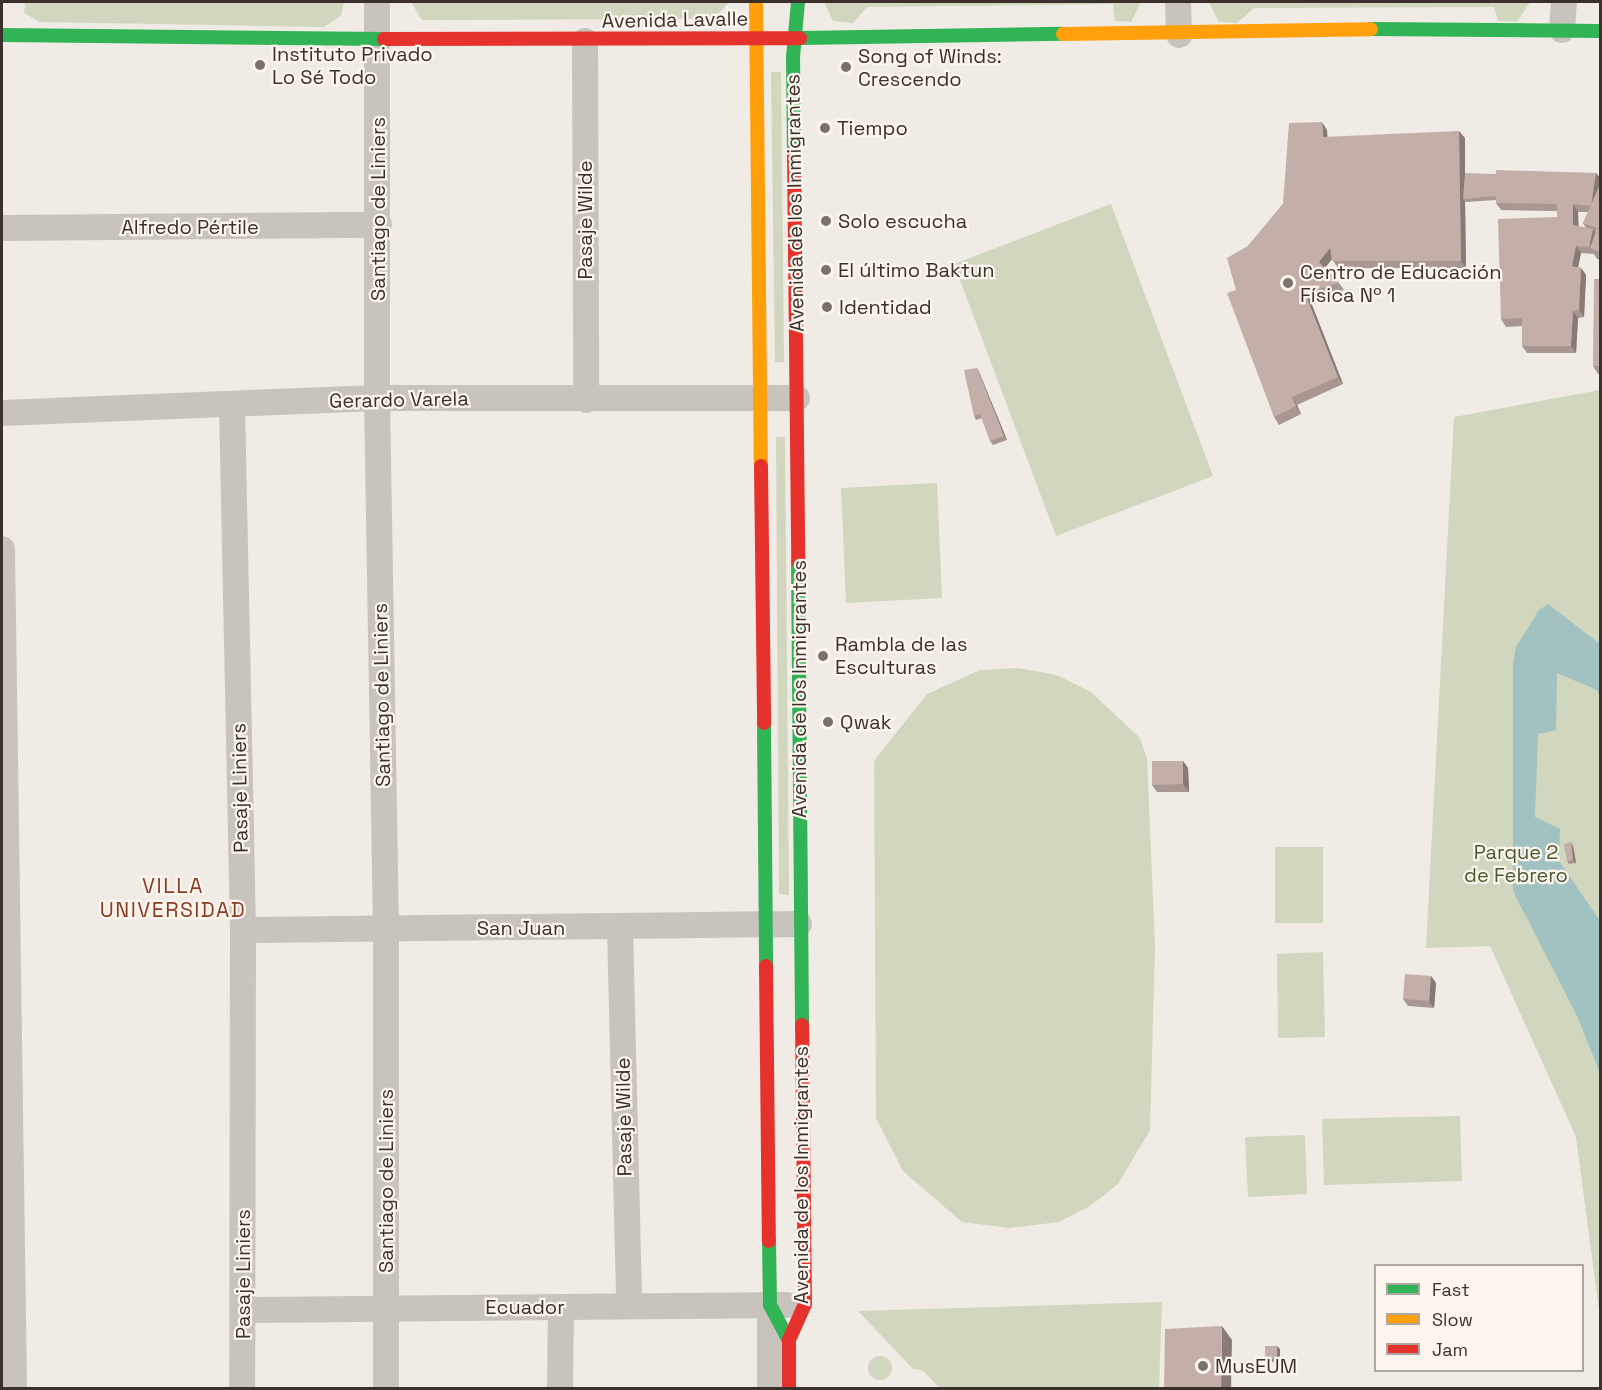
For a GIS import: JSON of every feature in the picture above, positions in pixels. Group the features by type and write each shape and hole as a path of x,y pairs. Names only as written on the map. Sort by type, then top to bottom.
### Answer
{"main road":[{"name":"Avenida de los Inmigrantes","path":"756,2 770,1305 789,1340"},
{"name":"Avenida de los Inmigrantes","path":"789,1389 789,1340 805,1304 799,924 793,57 798,2"},
{"name":"Avenida Lavalle","path":"2,35 585,41 756,38 796,35 1179,35 1469,28 1600,31"}],"street":[{"name":"Santiago de Liniers","path":"376,2 379,225 376,398 386,928 386,1389"},
{"path":"1178,2 1179,35"},
{"path":"1562,30 1563,2"},
{"name":"Pasaje Wilde","path":"585,41 586,400"},
{"name":"Alfredo Pértile","path":"2,228 379,225"},
{"name":"Gerardo Varela","path":"2,413 376,398 759,400 797,398"},
{"name":"Pasaje Liniers","path":"232,404 243,930 244,1310 242,1389"},
{"path":"2,549 14,1389"},
{"name":"San Juan","path":"243,930 620,928 799,924"},
{"name":"Pasaje Wilde","path":"620,928 629,1306"},
{"name":"Ecuador","path":"244,1310 805,1304"},
{"name":"Avenida de los Inmigrantes","path":"770,1305 770,1389"},
{"path":"560,1389 561,1307"}],"green space":[{"path":"25,2 344,2 341,16 324,27 40,22 24,13"},
{"path":"411,2 729,2 717,16 698,19 422,20"},
{"path":"824,2 1141,2 1131,22 1115,21 1113,4 867,7 853,23 833,21"},
{"path":"1209,2 1530,2 1517,22 1498,21 1494,7 1254,8 1237,23 1219,22"},
{"path":"771,72 781,72 784,362 775,362"},
{"path":"1111,204 1213,476 1056,536 954,264"},
{"name":"Parque 2 de Febrero","path":"1600,390 1600,1318 1576,1137 1490,946 1426,948 1454,417"},
{"path":"776,437 785,437 789,895 779,894"},
{"path":"937,483 942,598 846,603 841,488"},
{"path":"1018,668 1057,675 1091,692 1140,738 1147,759 1155,946 1150,1130 1118,1184 1090,1206 1059,1222 1009,1228 962,1222 903,1171 876,1118 874,761 927,694 980,670"},
{"path":"1275,847 1323,847 1323,923 1275,923"},
{"path":"1323,952 1325,1037 1278,1038 1277,954"},
{"path":"1460,1116 1462,1181 1324,1185 1322,1119"},
{"path":"1305,1135 1307,1194 1248,1197 1245,1137"},
{"path":"1162,1302 1159,1388 940,1388 922,1370 913,1369 858,1311"},
{"path":"880,1356 888,1360 892,1368 888,1376 880,1380 872,1376 868,1368 872,1360"}],"water":[{"path":"1548,604 1600,644 1600,696 1597,690 1557,673 1556,730 1538,734 1535,817 1560,829 1559,861 1600,921 1600,1073 1578,1018 1513,891 1513,664 1516,647 1539,610"}],"building":[{"name":"Centro de Educación Física Nº 1","path":"1322,122 1323,137 1459,131 1461,261 1332,261 1330,248 1319,262 1339,283 1305,293 1338,377 1292,397 1296,406 1274,417 1227,293 1236,290 1227,258 1248,246 1283,204 1289,123"},
{"name":"Centro de Educación Física Nº 1","path":"1496,170 1596,173 1591,206 1573,204 1573,225 1593,229 1589,247 1576,246 1572,266 1581,268 1579,310 1573,311 1571,346 1522,346 1522,318 1501,319 1498,219 1557,217 1557,204 1496,203"},
{"path":"1465,173 1496,174 1496,196 1463,199"},
{"path":"1600,184 1600,252 1590,248 1597,228 1583,223"},
{"path":"1594,279 1600,279 1600,366 1593,366"},
{"path":"977,368 1004,436 990,441 980,414 974,416 964,370"},
{"path":"1152,761 1183,761 1183,784 1152,785"},
{"path":"1571,842 1573,860 1567,861 1564,844"},
{"path":"1405,974 1431,976 1429,1001 1403,999"},
{"name":"MusEUM","path":"1222,1326 1221,1389 1164,1389 1165,1329"},
{"path":"1265,1346 1277,1346 1277,1358 1265,1359"}],"traffic: fast":[{"path":"794,152 793,57 798,2"},
{"path":"1371,29 1600,31"},
{"path":"800,38 1063,34"},
{"path":"2,35 384,39"},
{"path":"798,562 802,1025"},
{"path":"764,723 766,966"},
{"path":"769,1241 770,1305 789,1340"}],"traffic: slow":[{"path":"756,2 761,466"},
{"path":"1063,34 1371,29"}],"traffic: jam":[{"path":"384,39 800,38"},
{"path":"794,152 798,562"},
{"path":"761,466 764,723"},
{"path":"766,966 769,1241"},
{"path":"789,1388 789,1340 805,1304 802,1025"}],"place":[{"name":"Instituto Privado Lo Sé Todo","path":"260,65"},
{"name":"Song of Winds: Crescendo","path":"846,67"},
{"name":"Tiempo","path":"825,128"},
{"name":"Solo escucha","path":"826,221"},
{"name":"El último Baktun","path":"826,270"},
{"name":"Centro de Educación Física Nº 1","path":"1288,283"},
{"name":"Identidad","path":"827,307"},
{"name":"Rambla de las Esculturas","path":"823,656"},
{"name":"Qwak","path":"828,722"},
{"name":"MusEUM","path":"1203,1366"}],"district":[{"name":"VILLA UNIVERSIDAD","path":"173,898"}]}
